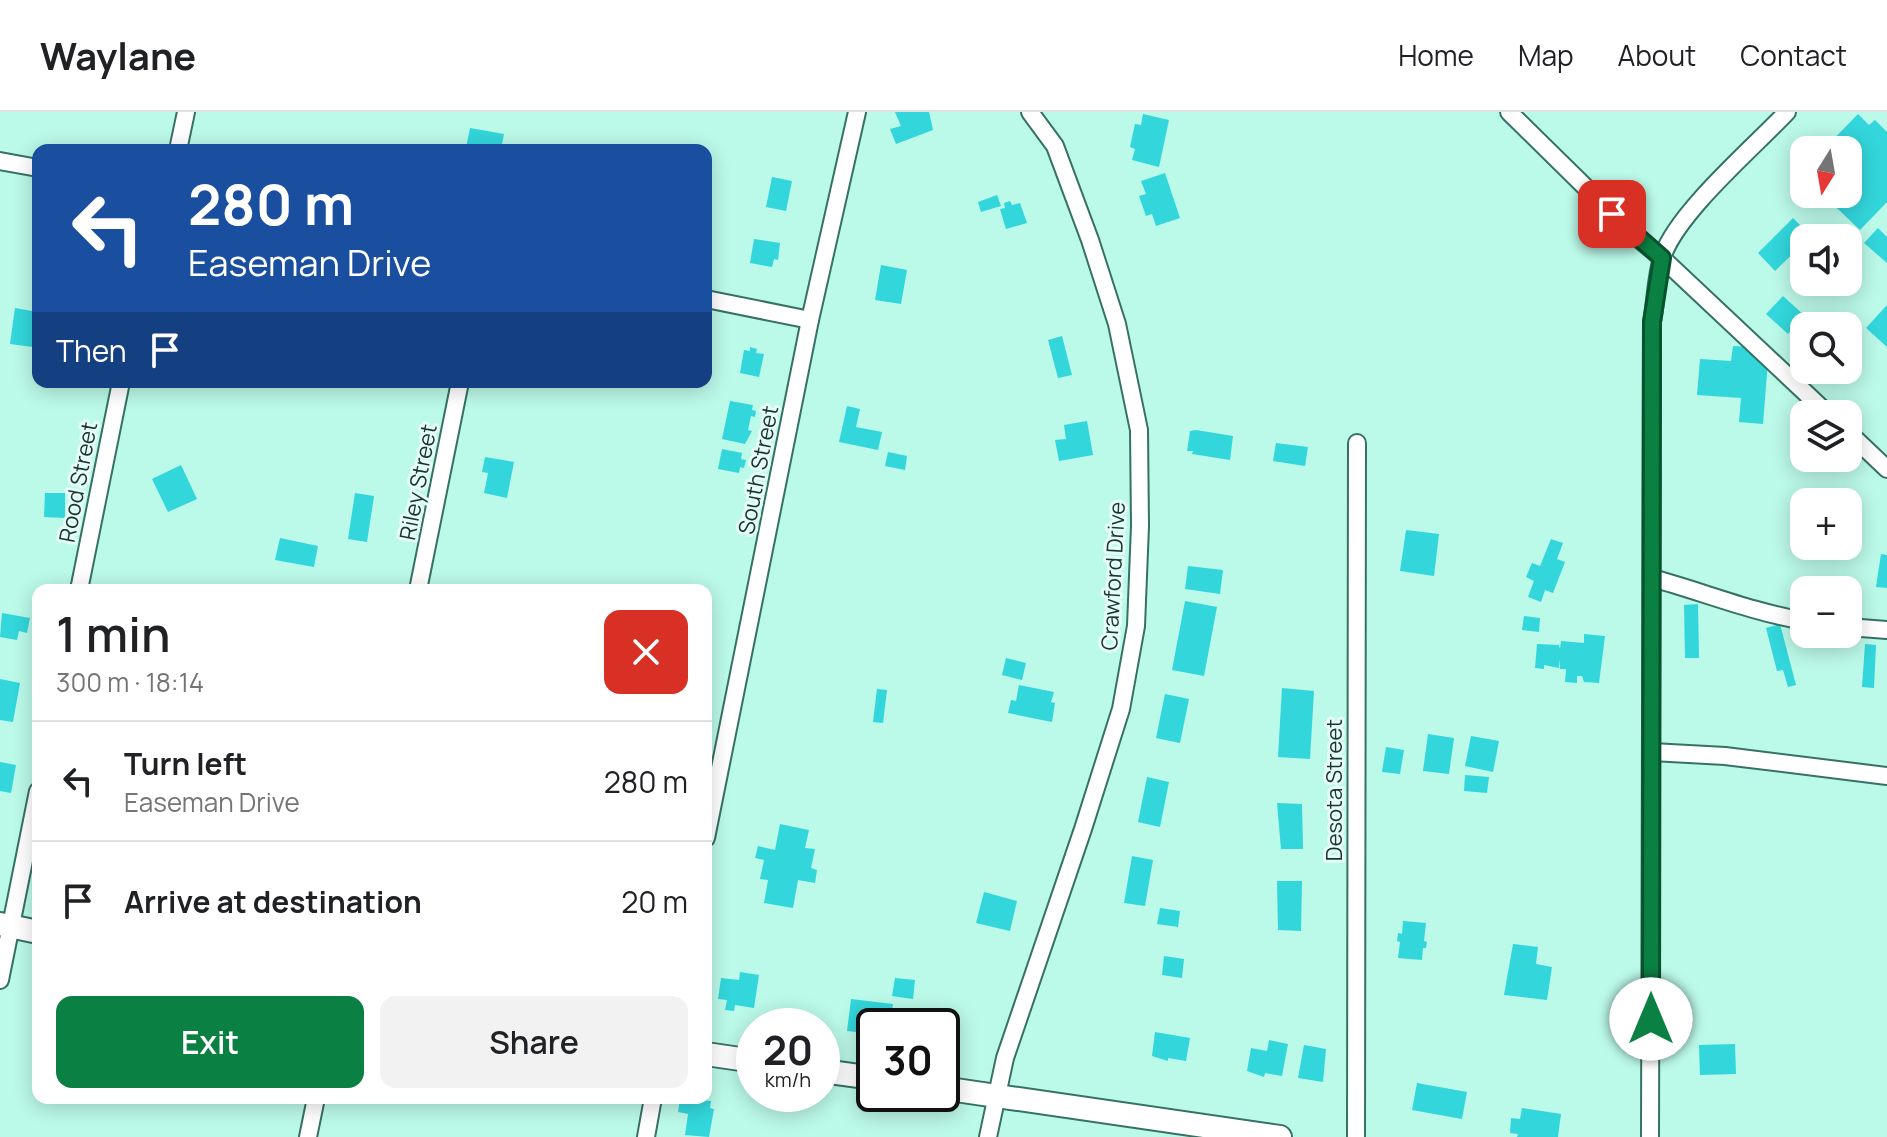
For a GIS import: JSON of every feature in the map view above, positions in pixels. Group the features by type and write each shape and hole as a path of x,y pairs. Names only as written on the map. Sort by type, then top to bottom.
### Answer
{"street":[{"path":"179,144 186,112"},
{"name":"South Street","path":"712,808 810,320 857,112"},
{"path":"1509,112 1633,234 1813,400"},
{"path":"1650,1137 1652,322 1662,258 1681,223 1787,112"},
{"name":"Crawford Drive","path":"988,1137 1005,1058 1121,709 1136,626 1140,526 1139,430 1117,324 1090,240 1055,146 1032,113"},
{"path":"0,161 32,167"},
{"path":"712,300 810,320"},
{"name":"Rood Street","path":"80,584 120,388"},
{"name":"Riley Street","path":"419,584 459,388"},
{"name":"Desota Street","path":"1356,1137 1357,443"},
{"path":"1862,445 1887,469"},
{"path":"1652,578 1790,618"},
{"path":"1862,628 1887,630"},
{"path":"1652,752 1725,756 1887,776"},
{"path":"0,980 5,925 32,815"},
{"path":"5,925 32,931"},
{"path":"712,1055 736,1058"},
{"path":"960,1091 1280,1137"},
{"path":"308,1137 315,1104"},
{"path":"646,1137 652,1104"}],"building":[{"path":"895,112 929,112 933,130 896,144 890,129 901,126"},
{"path":"1143,114 1169,120 1159,167 1132,160 1135,149 1130,147 1135,124 1141,125"},
{"path":"1858,114 1869,125 1875,120 1887,132 1887,202 1862,228 1862,224 1854,224 1837,208 1862,208 1862,136 1837,136"},
{"path":"470,128 504,134 502,144 467,144"},
{"path":"1165,173 1180,218 1156,226 1152,214 1146,216 1139,196 1146,194 1141,181"},
{"path":"772,177 792,181 786,211 766,207"},
{"path":"997,195 1001,206 981,212 978,202"},
{"path":"1010,201 1012,205 1020,203 1027,223 1006,229 1000,209"},
{"path":"1793,218 1799,224 1790,224 1790,257 1775,271 1758,253"},
{"path":"1878,228 1887,237 1887,263 1864,243"},
{"path":"754,239 780,243 778,260 774,259 772,267 750,263"},
{"path":"881,265 907,270 901,304 875,300"},
{"path":"1783,296 1801,312 1790,312 1788,334 1766,314"},
{"path":"1887,305 1887,347 1866,328"},
{"path":"15,308 32,311 32,347 10,344"},
{"path":"1062,336 1072,375 1058,378 1048,340"},
{"path":"1733,346 1769,348 1763,424 1739,422 1741,398 1697,395 1700,359 1731,361"},
{"path":"750,347 757,349 756,353 764,354 759,377 740,373 744,350 750,351"},
{"path":"730,401 753,405 752,410 756,411 755,417 751,416 748,430 752,431 745,444 722,439"},
{"path":"847,406 860,409 856,427 882,432 878,450 839,442"},
{"path":"1087,421 1093,455 1059,461 1055,440 1066,439 1064,425"},
{"path":"1190,431 1233,436 1230,460 1187,451"},
{"path":"1276,443 1308,447 1305,466 1273,461"},
{"path":"722,449 742,453 741,459 746,460 739,473 718,469"},
{"path":"888,452 907,456 905,470 885,466"},
{"path":"485,457 514,462 507,498 484,493 488,473 482,472"},
{"path":"181,465 197,499 168,512 152,479"},
{"path":"45,493 65,493 65,518 44,517"},
{"path":"355,493 374,496 367,542 348,539"},
{"path":"1406,530 1439,534 1434,576 1400,571"},
{"path":"280,538 318,546 314,567 275,560"},
{"path":"1551,539 1563,543 1557,559 1565,562 1553,593 1545,590 1541,602 1528,597 1534,581 1526,577 1532,563 1540,566"},
{"path":"1881,554 1887,555 1887,588 1876,587"},
{"path":"1188,566 1223,570 1220,594 1185,589"},
{"path":"1185,601 1217,607 1204,676 1172,670"},
{"path":"1698,604 1699,658 1685,658 1684,605"},
{"path":"2,613 30,618 27,633 19,631 17,640 0,637"},
{"path":"1524,616 1540,618 1539,632 1522,630"},
{"path":"1780,624 1796,685 1788,687 1783,670 1777,671 1766,628"},
{"path":"1584,634 1605,636 1599,683 1584,682 1582,676 1577,676 1577,683 1565,682 1566,669 1560,669 1560,659 1559,668 1544,665 1544,669 1535,668 1537,644 1559,645 1560,649 1561,641 1584,643"},
{"path":"1865,644 1876,645 1874,688 1862,687"},
{"path":"1006,658 1026,663 1022,680 1002,675"},
{"path":"0,679 20,683 13,722 0,720"},
{"path":"1019,685 1054,692 1052,722 1008,713 1011,700 1016,701"},
{"path":"1282,688 1314,691 1310,759 1278,757"},
{"path":"877,689 887,690 883,723 873,722"},
{"path":"1165,694 1189,699 1180,743 1156,738"},
{"path":"1428,734 1454,738 1449,774 1423,771"},
{"path":"1471,736 1499,741 1493,772 1465,766"},
{"path":"1386,747 1404,750 1400,774 1382,772"},
{"path":"0,762 16,765 11,793 0,791"},
{"path":"1465,775 1489,777 1487,793 1464,791"},
{"path":"1147,777 1169,782 1160,827 1138,822"},
{"path":"1277,803 1302,804 1303,849 1281,849"},
{"path":"780,824 809,830 805,848 815,849 811,868 817,870 815,883 798,880 793,908 764,903 768,880 760,879 764,860 755,858 758,846 775,850"},
{"path":"1132,856 1153,860 1145,906 1124,903"},
{"path":"1277,881 1302,881 1301,931 1278,930"},
{"path":"984,892 1017,901 1010,931 976,923"},
{"path":"1160,908 1180,911 1178,927 1157,924"},
{"path":"1403,921 1426,923 1424,941 1427,942 1422,960 1398,958 1398,933 1402,934"},
{"path":"1513,944 1538,947 1536,964 1552,967 1547,1000 1504,995"},
{"path":"1164,956 1184,959 1182,978 1162,975"},
{"path":"740,972 759,975 754,1008 735,1005 734,1011 725,1010 727,1000 718,999 721,978 739,980"},
{"path":"895,978 915,980 913,999 892,996"},
{"path":"851,999 893,1004 892,1008 856,1008 856,1032 847,1031"},
{"path":"1155,1032 1190,1038 1186,1061 1168,1058 1168,1061 1152,1056"},
{"path":"1269,1040 1288,1044 1282,1076 1265,1073 1264,1077 1247,1071 1251,1048 1267,1051"},
{"path":"1735,1044 1736,1074 1700,1075 1699,1045"},
{"path":"1304,1045 1326,1049 1323,1082 1298,1078"},
{"path":"1417,1083 1467,1092 1462,1119 1412,1110"},
{"path":"679,1104 711,1104 710,1108 714,1109 709,1137 685,1135 688,1114 678,1112"},
{"path":"1522,1108 1561,1114 1558,1137 1517,1137 1518,1134 1510,1133 1511,1118 1520,1119"}],"route":[{"path":"1612,214 1662,258 1652,322 1651,1019"}]}
